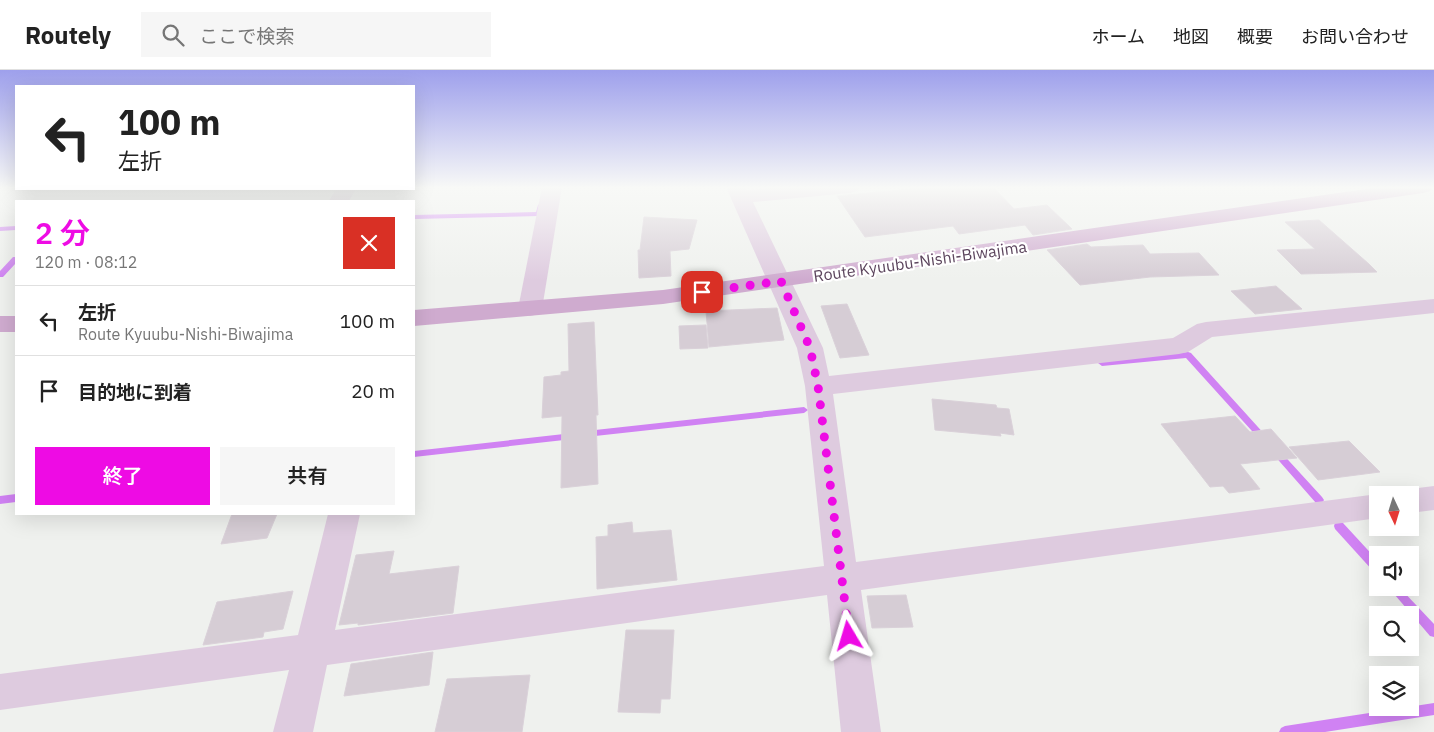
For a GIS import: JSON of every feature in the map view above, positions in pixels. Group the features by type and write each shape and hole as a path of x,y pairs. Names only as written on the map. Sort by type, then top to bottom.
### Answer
{"main road":[{"name":"Route Kyuubu-Nishi-Biwajima","path":"415,318 663,297 1212,218"},
{"path":"0,324 15,324"}],"street":[{"path":"530,309 546,218"},
{"path":"751,218 810,348 818,386 861,732"},
{"path":"818,386 1179,346 1206,330 1434,306"},
{"path":"1419,500 1434,498"},
{"path":"0,692 1369,507"},
{"path":"293,732 344,515"}],"building":[{"path":"644,218 697,220 689,249 670,251 671,276 639,278 638,250 640,250"},
{"path":"852,218 1060,218 1072,229 1033,235 1025,225 959,234 953,226 865,237"},
{"path":"1319,220 1377,272 1301,274 1277,250 1315,249 1285,222"},
{"path":"1087,244 1091,247 1143,245 1150,254 1199,253 1219,275 1150,277 1080,285 1047,250"},
{"path":"1276,286 1302,309 1255,314 1231,291"},
{"path":"847,304 869,355 840,358 821,306"},
{"path":"777,308 784,340 709,347 706,311"},
{"path":"594,322 598,415 596,415 598,484 561,488 562,416 542,418 544,377 561,375 561,372 569,371 568,324"},
{"path":"706,325 708,348 680,349 679,326"},
{"path":"932,399 996,405 997,408 1009,409 1014,435 1000,433 1001,436 935,430"},
{"path":"1235,416 1250,432 1271,429 1297,458 1240,464 1260,489 1229,493 1223,486 1210,487 1161,424"},
{"path":"1349,441 1380,472 1318,480 1289,447"},
{"path":"232,515 277,515 267,538 221,544"},
{"path":"632,522 633,533 671,530 677,580 597,589 596,537 608,536 608,525"},
{"path":"394,551 389,574 459,566 453,613 358,625 358,623 339,625 356,555"},
{"path":"293,591 283,629 264,632 263,637 203,645 217,602"},
{"path":"906,595 913,627 872,628 867,596"},
{"path":"626,630 674,630 670,699 661,699 660,713 618,712"},
{"path":"433,652 429,685 344,696 351,664"},
{"path":"530,675 522,732 435,732 447,679"}],"waterway":[{"path":"0,229 15,228"},
{"path":"0,275 15,260"},
{"path":"1102,363 1188,355 1264,439"},
{"path":"586,434 804,410"},
{"path":"415,454 573,436"},
{"path":"1276,452 1319,500"},
{"path":"0,500 15,498"},
{"path":"1339,526 1369,559"},
{"path":"1401,596 1434,632"},
{"path":"1285,732 1434,709"}],"route":[{"path":"702,292 781,281 810,348 818,386 849,636"}]}
